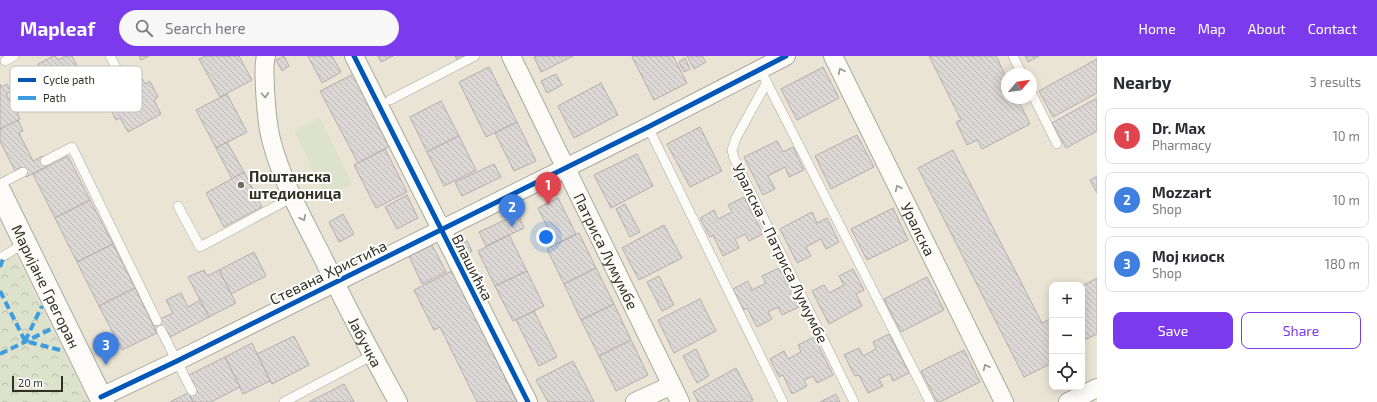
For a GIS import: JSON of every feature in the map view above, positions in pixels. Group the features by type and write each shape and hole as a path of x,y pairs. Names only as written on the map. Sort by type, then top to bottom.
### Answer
{"street":[{"name":"Јабучка","path":"266,56 264,71 265,90 272,144 293,197 335,282 398,402"},
{"name":"Влашићка","path":"354,56 528,402"},
{"name":"Патриса Лумумбе","path":"511,56 680,402"},
{"name":"Стевана Христића","path":"98,400 648,127 763,76 786,56"},
{"name":"Уралска","path":"833,56 1004,402"},
{"name":"Маријане Грегоран","path":"0,192 98,400"},
{"path":"635,402 672,384"},
{"path":"1068,402 1097,388"}],"lane":[{"path":"5,61 14,56"},
{"path":"110,56 115,66"},
{"path":"390,100 475,56"},
{"path":"1013,56 1019,68"},
{"path":"763,76 930,402"},
{"name":"Уралска - Патриса Лумумбе","path":"763,76 736,138 732,150 734,158 854,402"},
{"path":"1037,104 1057,144"},
{"path":"648,127 783,402"},
{"path":"45,161 72,148 157,321"},
{"path":"0,184 23,172"},
{"path":"178,206 200,247 293,197"},
{"path":"0,258 25,243"},
{"path":"161,330 192,391"},
{"path":"284,402 373,355"}],"green space":[{"path":"320,118 352,184 326,196 294,131"},
{"path":"14,253 89,402 0,402 0,260"}],"building":[{"path":"53,56 55,56 58,60 66,56 72,56 77,66 39,66 38,64"},
{"path":"139,56 149,56 141,60"},
{"path":"205,56 239,56 252,80 220,97 199,59"},
{"path":"284,56 289,66 282,71 276,60"},
{"path":"308,56 332,56 341,72 322,83"},
{"path":"378,56 393,56 381,62"},
{"path":"455,56 465,56 457,60"},
{"path":"573,56 541,72 534,57"},
{"path":"673,56 687,83 654,100 632,57"},
{"path":"687,56 702,56 706,62 694,69"},
{"path":"929,56 996,56 1002,68 1001,104 1020,104 1030,124 982,149 977,140 967,145 956,122 961,120"},
{"path":"1025,56 1039,56 1028,62"},
{"path":"685,58 690,69 684,72 679,62"},
{"path":"1097,59 1097,93 1053,117 1039,91"},
{"path":"489,67 517,122 486,137 459,82"},
{"path":"823,67 839,98 797,120 781,89"},
{"path":"355,73 392,145 358,163 320,91"},
{"path":"556,74 562,85 547,93 541,81"},
{"path":"142,78 145,84 150,81 158,97 154,100 161,114 128,132 120,118 116,120 112,112 142,112"},
{"path":"601,83 618,115 574,138 558,106"},
{"path":"0,84 2,87 7,84 10,89 10,92 6,94 10,101 10,112 19,112 17,113 20,119 0,129"},
{"path":"227,94 247,132 216,148 196,110"},
{"path":"1097,98 1097,131 1066,148 1052,123"},
{"path":"441,101 459,136 427,152 410,117"},
{"path":"18,120 23,131 19,133 33,161 43,156 48,166 26,177 21,167 15,171 0,141 0,129"},
{"path":"517,122 536,161 514,171 495,133"},
{"path":"700,127 722,171 690,187 667,144"},
{"path":"857,135 874,167 831,189 815,156"},
{"path":"459,136 476,170 444,186 427,152"},
{"path":"777,141 783,152 793,147 804,170 789,177 785,167 768,176 775,189 763,195 744,157"},
{"path":"227,142 244,172 232,179 216,148"},
{"path":"385,149 407,192 376,208 354,165"},
{"path":"953,150 1042,323 1049,320 1049,364 1024,377 918,168"},
{"path":"637,154 653,186 611,208 594,175"},
{"path":"68,156 90,200 55,218 33,174"},
{"path":"494,164 501,177 462,196 455,182"},
{"path":"244,172 262,207 224,227 206,193"},
{"path":"1097,176 1097,193 1090,180"},
{"path":"407,195 418,218 397,229 385,207"},
{"path":"744,197 763,234 749,241 745,234 735,239 739,248 723,256 713,235 710,237 700,218 714,210 718,219 732,212 728,205"},
{"path":"558,198 576,234 556,244 538,208"},
{"path":"90,200 113,244 77,262 55,218"},
{"path":"625,204 640,232 630,237 616,209"},
{"path":"893,208 908,240 867,260 851,229"},
{"path":"812,212 817,223 827,218 839,242 826,249 821,239 806,247 811,256 797,263 780,229"},
{"path":"343,214 354,234 339,242 329,222"},
{"path":"518,214 524,228 486,246 479,232"},
{"path":"664,225 682,258 639,280 622,248"},
{"path":"579,233 596,268 564,284 547,249"},
{"path":"509,235 527,271 495,286 478,251"},
{"path":"467,241 472,251 466,255 461,244"},
{"path":"113,244 135,288 99,306 77,262"},
{"path":"432,245 446,272 422,284 409,256"},
{"path":"254,252 266,276 231,294 219,270"},
{"path":"596,268 614,304 581,320 564,284"},
{"path":"779,268 799,307 782,315 778,307 768,312 772,319 757,327 747,308 744,310 733,289 748,281 752,290 766,283 762,276"},
{"path":"853,269 864,290 856,294 862,306 829,324 812,291 824,285 829,293 844,285 839,276"},
{"path":"204,270 207,276 219,270 236,303 209,317 188,277"},
{"path":"452,271 517,402 477,402 440,327 434,330 414,290"},
{"path":"527,271 544,306 513,321 495,286"},
{"path":"659,276 674,305 662,311 647,282"},
{"path":"927,277 944,310 901,332 884,299"},
{"path":"1097,278 1097,334 1085,340 1085,318 1085,284"},
{"path":"135,288 157,333 122,350 99,306"},
{"path":"181,293 188,307 200,300 209,317 170,337 165,328 157,333 152,323 173,313 166,300"},
{"path":"700,299 716,331 674,353 658,320"},
{"path":"614,304 631,340 599,356 581,320"},
{"path":"534,311 557,357 539,366 516,320"},
{"path":"889,334 909,373 893,381 890,374 879,379 883,386 868,393 859,375 855,376 844,355 859,348 863,356 876,349 873,342"},
{"path":"294,336 309,365 272,384 257,354"},
{"path":"814,337 833,375 817,383 813,376 804,380 807,386 792,394 783,375 779,377 770,359 784,351 788,359 801,352 798,345"},
{"path":"631,340 648,375 616,391 599,356"},
{"path":"252,343 270,381 243,394 225,357"},
{"path":"696,349 709,376 697,383 683,356"},
{"path":"964,350 980,382 940,402 937,402 921,371"},
{"path":"225,357 240,387 211,402 193,402 188,393 196,389 189,375"},
{"path":"573,361 594,402 548,402 536,380"},
{"path":"736,368 753,400 750,402 698,402 693,392"},
{"path":"344,384 354,402 309,402"},
{"path":"188,393 193,402 170,402"},
{"path":"836,394 840,402 820,402"}],"marked path":[{"path":"0,267 4,256"},
{"path":"0,291 25,341 64,351"},
{"path":"25,341 42,306"},
{"path":"0,354 53,328"}],"cycle path":[{"path":"354,56 528,402"},
{"path":"101,397 177,361 648,127 786,56"}],"place":[{"name":"Поштанска штедионица","path":"241,185"},
{"name":"Dr. Max","path":"548,205"},
{"name":"Mozzart","path":"512,227"},
{"name":"Мој киоск","path":"106,365"}]}
